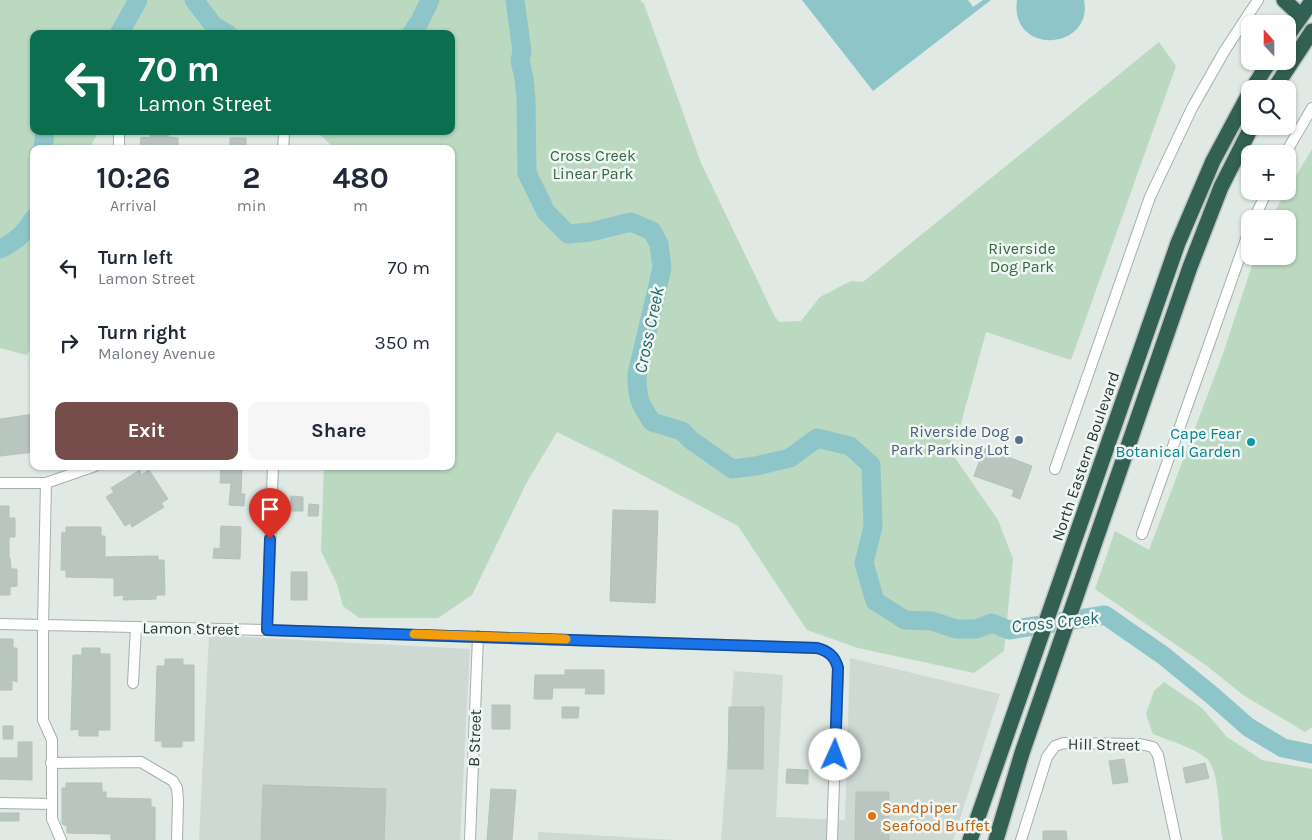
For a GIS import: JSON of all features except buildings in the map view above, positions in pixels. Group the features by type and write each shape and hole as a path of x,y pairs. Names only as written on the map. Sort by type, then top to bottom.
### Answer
{"highway":[{"path":"1284,0 1301,16"},
{"path":"1296,23 1312,1"},
{"path":"1280,80 1312,31"},
{"name":"North Eastern Boulevard","path":"970,840 1074,538 1185,226 1213,161 1241,109"},
{"path":"996,840 1022,753 1200,240 1221,187 1247,135"}],"street":[{"name":"North Eastern Boulevard","path":"1055,469 1137,232 1164,167 1208,79 1258,0"},
{"path":"1290,145 1312,108"},
{"path":"284,135 284,145"},
{"path":"1142,534 1241,254"},
{"path":"0,483 46,483 83,470"},
{"path":"267,630 272,470"},
{"path":"46,483 43,720 52,740 52,819 61,840"},
{"name":"Lamon Street","path":"0,624 478,636 817,648 831,654 836,660 838,668 832,840"},
{"path":"133,683 136,627"},
{"name":"B Street","path":"470,840 478,636"},
{"name":"Hill Street","path":"1022,840 1047,757 1055,746 1064,743 1130,744 1153,747 1158,754 1176,840"},
{"path":"51,763 141,762 173,781 177,788 178,800 177,840"},
{"path":"0,803 51,804"}],"shaded area":[{"path":"209,635 470,649 460,840 199,840"},
{"path":"850,658 1000,694 953,840 721,840 734,671 783,675 776,817 845,820"},
{"path":"538,832 678,840 538,840"}],"green space":[{"path":"0,0 640,0 644,4 701,163 779,322 801,321 820,297 851,281 863,282 1159,42 1176,66 1071,360 986,332 958,434 949,429 953,455 998,520 1013,559 1004,651 974,673 858,648 807,630 738,526 557,432 527,482 472,595 438,618 359,618 343,606 337,584 321,551 324,470 455,470 455,145 331,145 320,135 455,135 455,30 30,30 30,135 97,135 91,145 30,145 30,351 26,355 0,348"},
{"name":"Cape Fear Botanical Garden","path":"1312,149 1312,727 1305,732 1243,695 1207,666 1095,589 1115,531 1149,550 1223,354 1252,265 1296,265 1296,210 1275,210 1281,200 1296,200 1296,176"},
{"path":"1164,682 1202,708 1227,737 1262,760 1312,769 1312,840 1223,840 1217,784 1211,764 1206,758 1181,744 1153,734 1146,714 1154,691"}],"water":[{"path":"802,0 968,0 973,7 983,0 991,0 873,91"},
{"path":"1017,0 1084,0 1084,17 1077,29 1065,37 1051,40 1037,38 1026,31 1018,18"}],"waterway":[{"name":"Cross Creek","path":"121,30 138,0"},
{"name":"Cross Creek","path":"194,0 214,26 221,30"},
{"name":"Cross Creek","path":"414,30 430,0"},
{"name":"Cross Creek","path":"515,0 522,51 520,61 526,99 527,173 546,212 568,234 590,232 631,222 652,231 659,244 662,268 637,374 640,399 644,410 652,422 682,431 691,440 732,469 756,466 790,458 817,438 850,446 871,465 873,527 864,563 875,601 905,620 932,621 956,629 976,629 992,623 1009,630 1105,615 1164,656 1248,727 1283,748 1312,754"},
{"name":"Cross Creek","path":"43,145 45,135"},
{"name":"Cross Creek","path":"0,249 20,237 30,224"}],"slow traffic":[{"path":"414,634 566,639"}],"place":[{"name":"Riverside Dog Park Parking Lot","path":"1019,440"},
{"name":"Cape Fear Botanical Garden","path":"1251,442"},
{"name":"Sandpiper Seafood Buffet","path":"872,816"}],"route":[{"path":"270,539 267,630 817,648 824,650 836,660 838,668 835,755"}],"park label":[{"name":"Cross Creek Linear Park","path":"593,164"},
{"name":"Riverside Dog Park","path":"1022,257"}]}
